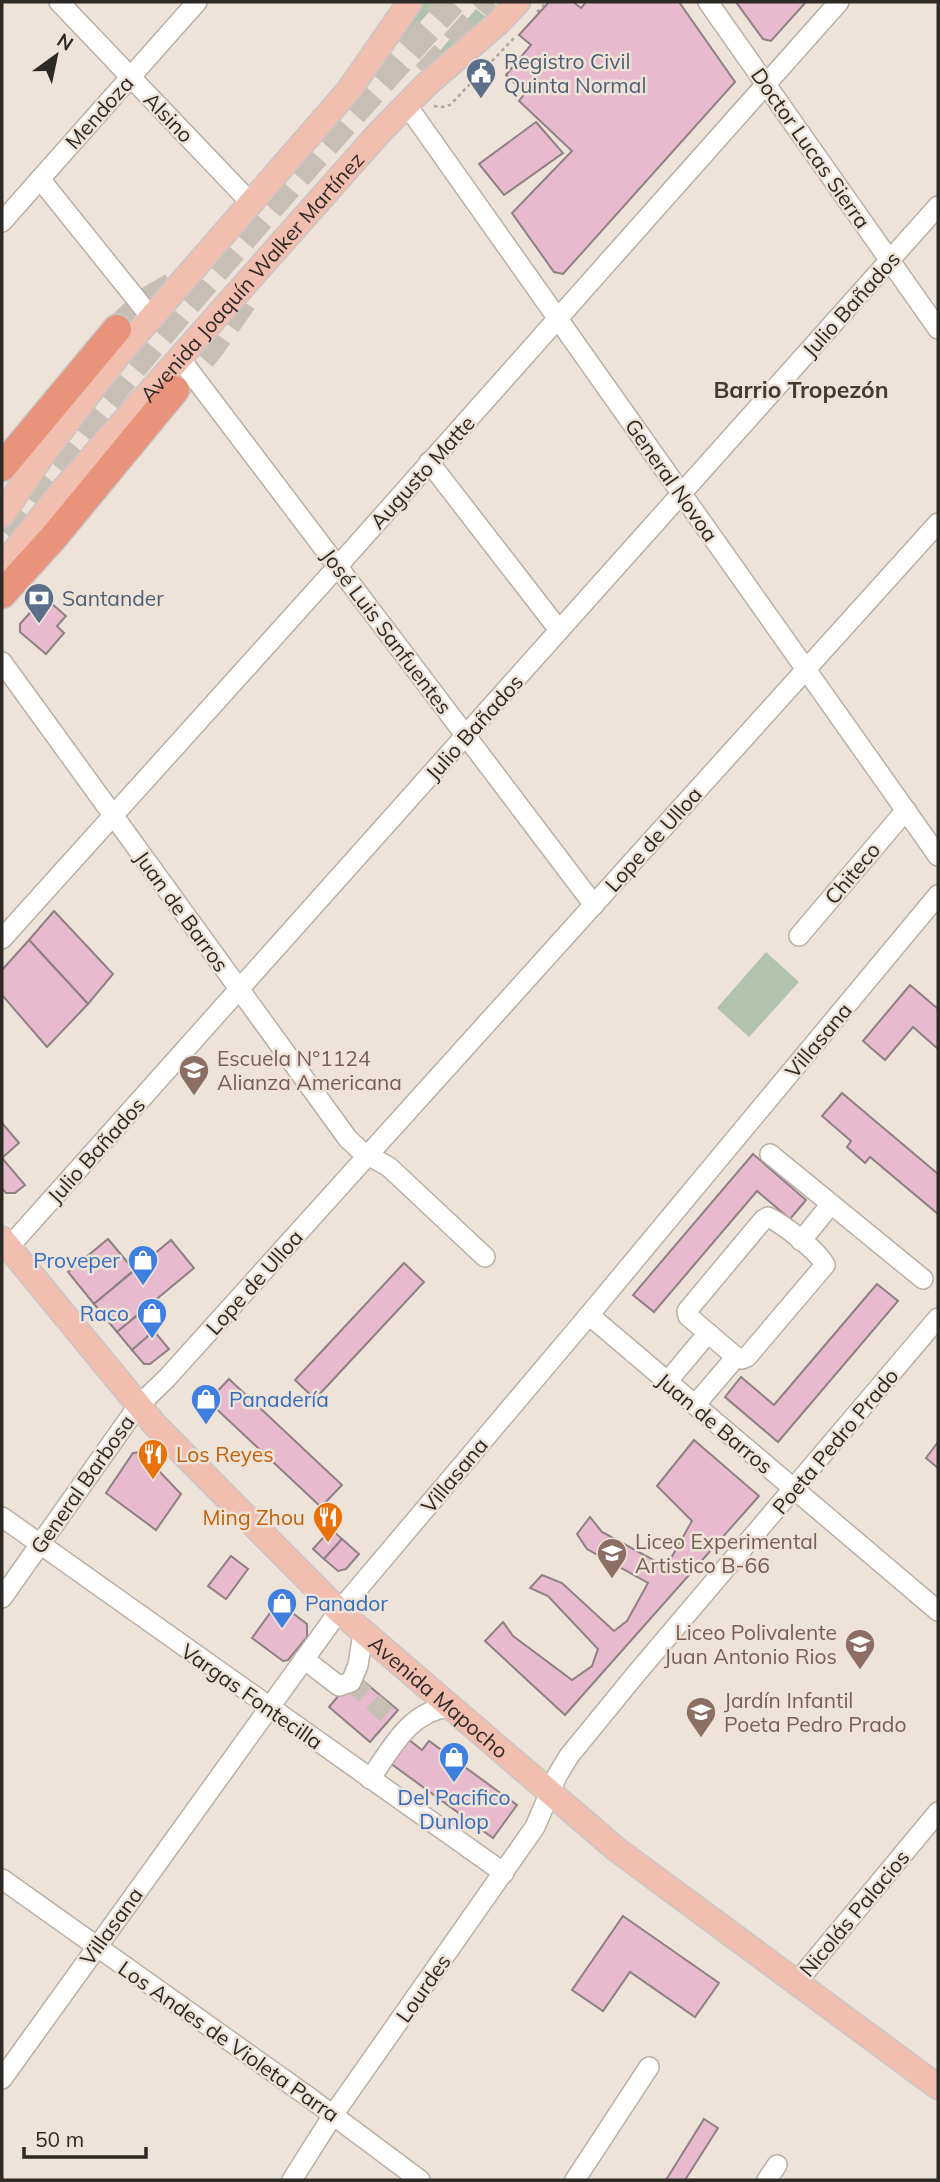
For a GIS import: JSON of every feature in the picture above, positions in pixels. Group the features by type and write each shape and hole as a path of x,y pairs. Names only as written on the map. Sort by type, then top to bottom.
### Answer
{"highway":[{"path":"2,467 117,329"},
{"path":"2,594 53,538 175,390"}],"main road":[{"path":"2,515 63,428 150,316 355,82 410,2"},
{"name":"Avenida Joaquín Walker Martínez","path":"2,567 63,490 179,357 411,111 498,23 527,8"},
{"name":"Avenida Mapocho","path":"5,1243 138,1406 176,1448 363,1633 658,1881 938,2087"}],"street":[{"name":"Alsino","path":"58,2 250,202"},
{"name":"Mendoza","path":"2,222 197,2"},
{"name":"Doctor Lucas Sierra","path":"708,2 938,329"},
{"name":"Augusto Matte","path":"2,939 559,319 839,2"},
{"name":"General Novoa","path":"411,111 938,856"},
{"path":"40,179 150,316"},
{"name":"Julio Bañados","path":"5,1243 239,990 938,206"},
{"name":"José Luis Sanfuentes","path":"179,357 594,905"},
{"path":"429,462 559,631"},
{"name":"Lope de Ulloa","path":"138,1406 167,1378 938,523"},
{"name":"Juan de Barros","path":"2,662 348,1139 368,1156"},
{"name":"Chiteco","path":"799,936 906,810"},
{"name":"Villasana","path":"2,2079 339,1611 938,895"},
{"path":"770,1154 923,1279"},
{"path":"368,1156 389,1167 485,1257"},
{"path":"801,1241 831,1205"},
{"path":"768,1217 774,1219 822,1259 825,1265 747,1357 736,1357 708,1333 688,1316 687,1311 763,1220 768,1217"},
{"name":"Juan de Barros","path":"589,1315 938,1611"},
{"name":"Poeta Pedro Prado","path":"551,1793 557,1776 575,1749 938,1318"},
{"path":"667,1382 708,1333"},
{"path":"695,1405 736,1357"},
{"name":"General Barbosa","path":"2,1598 138,1406"},
{"name":"Vargas Fontecilla","path":"2,1517 504,1872"},
{"path":"304,1659 339,1686 351,1682 358,1665 363,1633"},
{"path":"370,1779 398,1724 435,1709 448,1707"},
{"name":"Lourdes","path":"292,2180 333,2115 535,1827 551,1793"},
{"name":"Nicolás Palacios","path":"796,1983 938,1812"},
{"name":"Los Andes de Violeta Parra","path":"2,1879 420,2180"},
{"path":"575,2180 649,2067"}],"path":[{"path":"527,8 547,2"},
{"path":"411,111 450,105 518,33"}],"green space":[{"path":"424,2 438,2 405,39 401,36"},
{"path":"476,9 487,18 434,66 430,62"},
{"path":"766,952 799,982 749,1037 717,1008"}],"building":[{"path":"549,2 573,2 581,8 586,2 679,2 735,82 563,274 554,272 512,213 572,151 519,101 525,93 506,75 531,45 519,35"},
{"path":"736,2 806,2 771,41 763,39"},
{"path":"536,122 563,153 504,195 479,164"},
{"name":"Santander","path":"44,597 66,616 57,626 64,633 46,654 20,632 20,624"},
{"path":"54,911 113,974 88,1004 29,940"},
{"path":"29,940 88,1004 47,1047 2,995 2,970"},
{"path":"910,985 938,1009 938,1049 913,1027 885,1060 863,1041"},
{"path":"842,1093 938,1174 938,1214 870,1157 865,1163 847,1147 851,1141 822,1116"},
{"path":"2,1123 19,1143 2,1158"},
{"path":"753,1154 806,1200 790,1219 757,1191 654,1312 633,1295"},
{"path":"2,1158 25,1185 15,1193 6,1193 2,1188"},
{"path":"108,1239 134,1270 94,1304 68,1272"},
{"name":"Proveper","path":"171,1240 194,1268 117,1332 94,1304"},
{"path":"404,1263 424,1282 315,1399 295,1380"},
{"path":"877,1284 898,1301 778,1442 725,1397 741,1377 774,1405"},
{"path":"139,1314 154,1331 132,1350 117,1332"},
{"name":"Raco","path":"154,1331 169,1349 150,1364 144,1364 132,1350"},
{"path":"229,1379 342,1485 321,1507 208,1401"},
{"path":"694,1440 759,1496 565,1715 485,1641 503,1622 513,1636 572,1680 592,1666 598,1649 548,1596 530,1588 542,1575 562,1583 614,1631 627,1621 648,1583 587,1549 577,1534 590,1517 602,1532 666,1567 692,1521 657,1486"},
{"path":"938,1442 938,1468 926,1458"},
{"path":"141,1452 181,1494 156,1530 106,1493 133,1453"},
{"name":"Ming Zhou","path":"331,1529 342,1539 324,1559 313,1549"},
{"path":"342,1539 359,1554 346,1569 338,1571 324,1559"},
{"path":"231,1556 248,1569 226,1599 208,1586"},
{"name":"Panador","path":"278,1602 307,1624 307,1637 288,1660 283,1661 252,1638"},
{"path":"356,1675 398,1710 370,1742 329,1707"},
{"name":"Del Pacifico Dunlop","path":"408,1739 422,1750 429,1741 517,1805 493,1838 390,1763"},
{"path":"623,1916 719,1983 695,2017 630,1972 603,2011 572,1990"},
{"path":"704,2119 718,2128 685,2180 666,2180"}],"tunnel":[{"path":"2,531 166,328 452,2"},
{"path":"426,75 492,2"},
{"path":"117,329 149,300 184,280"},
{"path":"175,390 210,348 250,291"},
{"path":"351,1682 391,1718"}],"place":[{"name":"Registro Civil Quinta Normal","path":"481,100"},
{"name":"Santander","path":"39,625"},
{"name":"Escuela N°1124 Alianza Americana","path":"194,1097"},
{"name":"Proveper","path":"143,1287"},
{"name":"Raco","path":"152,1340"},
{"name":"Panadería","path":"206,1426"},
{"name":"Los Reyes","path":"153,1481"},
{"name":"Ming Zhou","path":"328,1544"},
{"name":"Liceo Experimental Artistico B-66","path":"612,1580"},
{"name":"Panador","path":"282,1630"},
{"name":"Liceo Polivalente Juan Antonio Rios","path":"860,1671"},
{"name":"Jardín Infantil Poeta Pedro Prado","path":"701,1739"},
{"name":"Del Pacifico Dunlop","path":"454,1784"}],"district":[{"name":"Barrio Tropezón","path":"801,389"}]}
